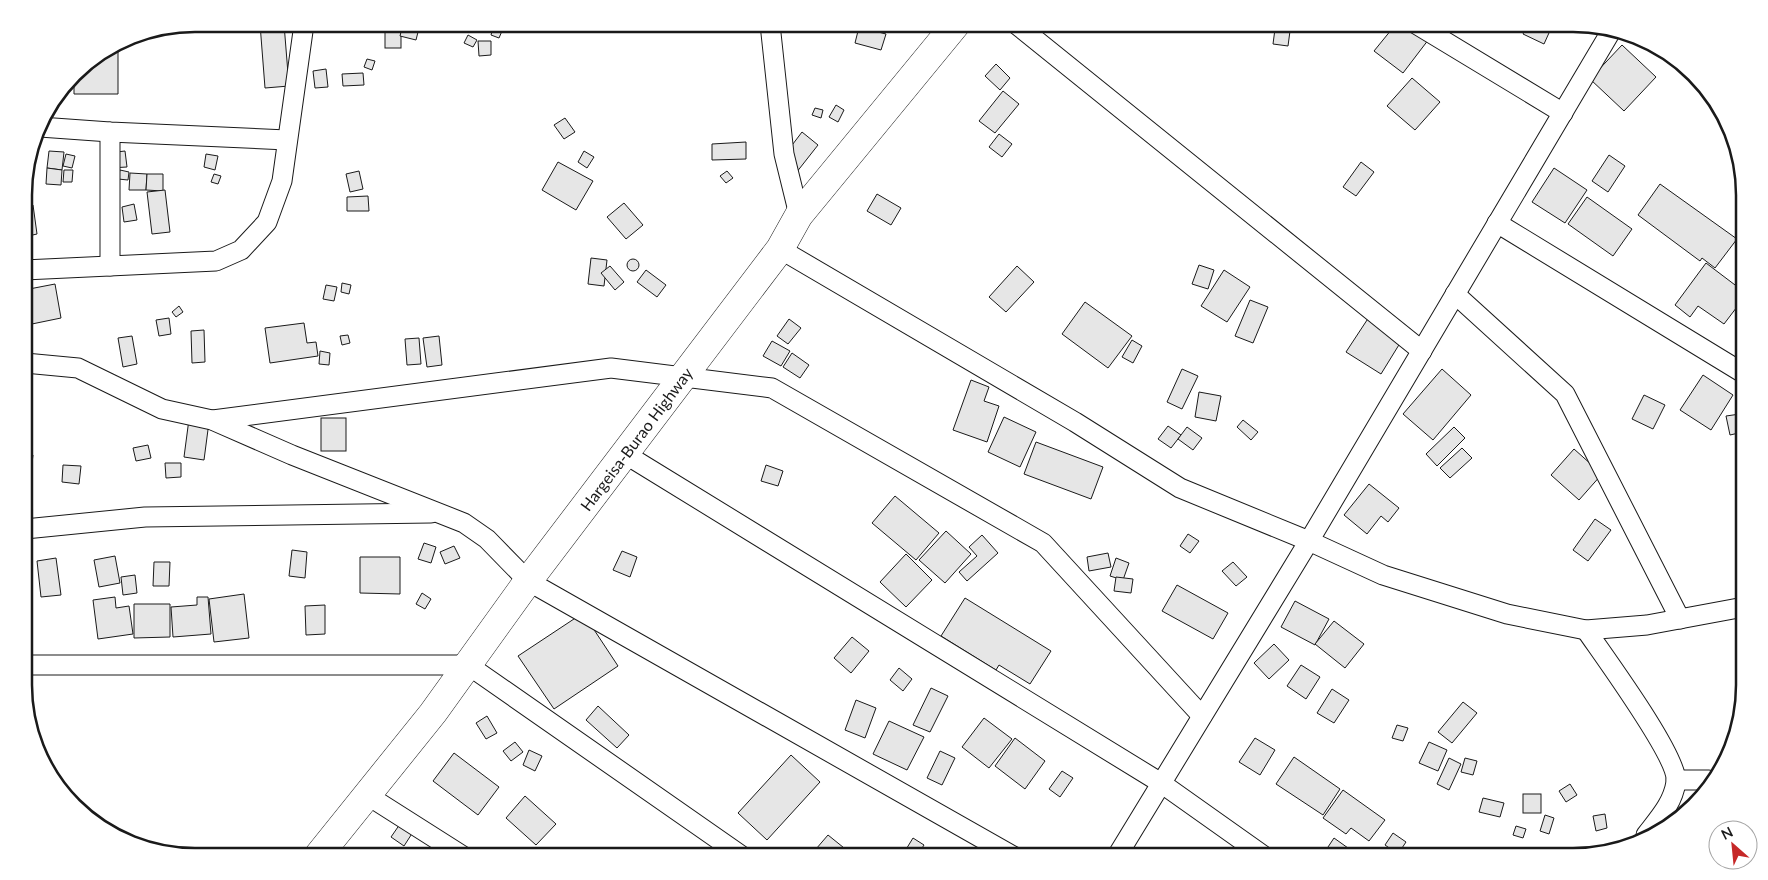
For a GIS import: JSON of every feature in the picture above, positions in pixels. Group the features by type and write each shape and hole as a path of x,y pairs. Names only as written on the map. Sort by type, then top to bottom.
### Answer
{"highway":[{"name":"Hargeisa-Burao Highway","path":"325,848 433,713 528,581 780,249 799,215 949,32"}],"street":[{"path":"33,270 216,261 241,250 267,222 282,181 303,32"},
{"path":"771,32 784,154 799,215"},
{"path":"1026,32 1422,351"},
{"path":"1429,32 1563,113"},
{"path":"1122,847 1309,541 1608,37"},
{"path":"48,127 110,132 287,140"},
{"path":"110,132 110,266"},
{"path":"1497,223 1736,369"},
{"path":"780,249 1075,422 1180,488 1309,541 1392,578 1507,614 1586,630 1647,625 1736,608"},
{"path":"1456,294 1564,394 1680,619"},
{"path":"33,364 78,368 162,409 212,420 292,455 464,523 487,539 528,581 998,847"},
{"path":"212,420 611,368 772,388 1043,543 1202,716"},
{"path":"625,454 1161,783 1252,847"},
{"path":"32,528 146,517 439,513"},
{"path":"1586,630 1655,734 1669,759 1676,780 1669,805 1653,826"},
{"path":"32,665 468,665 730,848"},
{"path":"1676,780 1704,780"},
{"path":"367,795 451,848"}],"building":[{"path":"261,32 285,32 289,86 265,88"},
{"path":"385,32 401,32 401,48 385,48"},
{"path":"401,32 418,32 416,40 400,36"},
{"path":"492,32 502,32 499,38 491,35"},
{"path":"858,32 886,34 881,50 855,43"},
{"path":"1275,32 1290,32 1288,46 1273,44"},
{"path":"1389,32 1428,32 1432,35 1403,73 1374,51"},
{"path":"1524,32 1549,32 1544,44 1523,34"},
{"path":"468,35 477,40 473,47 464,43"},
{"path":"478,41 491,41 491,55 479,56"},
{"path":"1622,45 1656,77 1624,111 1590,79"},
{"path":"118,52 118,94 74,94 74,87 80,80"},
{"path":"367,59 375,61 372,70 364,67"},
{"path":"996,64 1010,78 1000,90 985,76"},
{"path":"326,69 328,87 315,88 313,71"},
{"path":"363,73 364,85 343,86 342,74"},
{"path":"1412,78 1440,102 1415,130 1387,106"},
{"path":"1003,91 1019,104 995,133 979,121"},
{"path":"836,105 844,110 838,122 829,117"},
{"path":"815,108 823,110 821,118 812,115"},
{"path":"565,118 575,132 564,139 554,125"},
{"path":"802,132 818,145 796,173 780,161"},
{"path":"999,134 1012,144 1002,157 989,147"},
{"path":"746,142 746,159 712,160 712,144"},
{"path":"49,151 64,152 62,170 47,168"},
{"path":"125,151 127,167 109,168 108,153"},
{"path":"584,151 594,157 587,168 578,162"},
{"path":"66,154 75,156 72,168 63,166"},
{"path":"206,154 218,156 215,170 204,167"},
{"path":"1609,155 1625,166 1608,192 1592,181"},
{"path":"558,162 593,181 576,210 542,190"},
{"path":"1361,162 1374,172 1356,196 1343,187"},
{"path":"47,168 62,170 61,185 46,184"},
{"path":"1554,168 1587,190 1565,223 1532,202"},
{"path":"64,170 73,170 72,182 63,182"},
{"path":"120,170 129,172 128,180 118,179"},
{"path":"359,171 363,189 350,192 346,174"},
{"path":"727,171 733,178 726,183 720,176"},
{"path":"130,173 147,174 146,190 129,190"},
{"path":"147,174 163,174 163,191 146,190"},
{"path":"214,174 221,176 218,184 211,182"},
{"path":"1660,184 1736,238 1736,240 1715,268 1702,258 1700,261 1638,215"},
{"path":"165,190 170,232 152,234 147,192"},
{"path":"877,194 901,208 891,225 867,211"},
{"path":"368,196 369,211 347,211 347,197"},
{"path":"1587,197 1632,229 1613,256 1568,224"},
{"path":"624,203 643,225 626,239 607,217"},
{"path":"134,204 137,220 124,222 122,207"},
{"path":"33,205 37,234 33,235"},
{"path":"591,258 607,260 604,286 588,284"},
{"path":"631,259 635,259 639,265 635,271 631,271 627,267 627,263"},
{"path":"1706,263 1736,286 1736,308 1724,324 1698,306 1690,317 1675,305"},
{"path":"1199,265 1214,270 1208,289 1192,284"},
{"path":"610,266 624,282 615,290 601,273"},
{"path":"1017,266 1034,282 1006,312 989,297"},
{"path":"646,270 666,285 657,297 637,282"},
{"path":"1224,270 1250,287 1227,322 1201,306"},
{"path":"342,283 351,285 349,294 341,292"},
{"path":"55,284 61,318 33,324 33,288"},
{"path":"326,285 337,287 334,301 323,299"},
{"path":"1250,300 1268,307 1253,343 1235,336"},
{"path":"1085,302 1132,336 1108,368 1062,334"},
{"path":"179,306 183,312 176,317 172,312"},
{"path":"1371,314 1405,335 1381,374 1346,352"},
{"path":"169,318 171,334 159,336 156,320"},
{"path":"789,319 801,328 788,344 777,336"},
{"path":"304,323 307,343 316,342 318,356 270,363 265,328"},
{"path":"204,330 205,362 192,363 191,331"},
{"path":"348,335 350,343 342,345 340,336"},
{"path":"132,336 137,364 123,367 118,338"},
{"path":"439,336 442,365 427,367 423,338"},
{"path":"419,338 421,364 407,365 405,339"},
{"path":"1132,340 1142,346 1133,363 1122,357"},
{"path":"772,341 790,351 781,366 763,356"},
{"path":"320,351 330,353 329,365 319,364"},
{"path":"792,353 809,365 800,378 783,367"},
{"path":"1182,369 1198,376 1182,409 1167,402"},
{"path":"1442,369 1471,395 1433,440 1403,414"},
{"path":"1703,375 1733,395 1711,430 1680,410"},
{"path":"971,380 989,387 984,401 999,406 987,442 953,430"},
{"path":"1199,392 1221,396 1216,421 1195,417"},
{"path":"1644,395 1665,405 1653,429 1632,419"},
{"path":"1736,415 1736,434 1730,435 1726,416"},
{"path":"1004,417 1036,432 1020,467 988,452"},
{"path":"321,418 346,418 346,451 321,451"},
{"path":"189,419 209,422 204,460 184,457"},
{"path":"1243,420 1258,432 1251,440 1237,427"},
{"path":"1168,426 1181,435 1171,448 1158,439"},
{"path":"1187,427 1202,438 1193,450 1178,439"},
{"path":"1454,427 1465,438 1437,466 1426,454"},
{"path":"1036,442 1103,467 1091,499 1024,474"},
{"path":"148,445 151,458 136,461 133,448"},
{"path":"1462,448 1472,458 1450,478 1440,468"},
{"path":"1574,449 1602,474 1579,500 1551,475"},
{"path":"165,463 181,463 181,477 166,478"},
{"path":"63,465 81,466 79,484 62,482"},
{"path":"766,465 783,471 778,486 761,481"},
{"path":"1369,484 1399,508 1388,522 1381,516 1367,534 1344,515"},
{"path":"895,496 939,533 916,560 872,523"},
{"path":"1595,519 1611,530 1588,561 1573,550"},
{"path":"946,531 971,554 945,583 919,560"},
{"path":"1188,534 1199,541 1190,553 1180,546"},
{"path":"982,535 998,553 967,581 959,572 977,556 969,547"},
{"path":"424,543 436,547 431,563 418,559"},
{"path":"454,546 460,558 445,564 440,552"},
{"path":"292,550 307,552 305,578 289,576"},
{"path":"622,551 637,557 630,577 613,570"},
{"path":"1108,553 1111,567 1089,571 1087,557"},
{"path":"906,554 932,580 906,607 880,582"},
{"path":"115,556 120,583 99,587 94,560"},
{"path":"360,557 400,557 400,594 360,593"},
{"path":"56,558 61,595 41,597 37,561"},
{"path":"1116,558 1129,563 1123,580 1110,576"},
{"path":"154,562 170,562 169,586 153,586"},
{"path":"1233,562 1247,577 1236,586 1222,571"},
{"path":"135,575 137,593 123,595 121,577"},
{"path":"1116,577 1133,579 1131,593 1114,591"},
{"path":"1177,585 1228,613 1213,639 1162,611"},
{"path":"422,593 431,599 425,609 416,604"},
{"path":"244,594 249,638 214,642 209,599"},
{"path":"115,597 116,608 129,606 133,634 98,639 93,600"},
{"path":"197,597 208,597 211,634 173,637 171,607 197,605"},
{"path":"965,598 1051,651 1030,684 999,665 996,670 941,636"},
{"path":"1295,601 1329,619 1315,645 1281,627"},
{"path":"134,604 170,604 170,637 134,638"},
{"path":"325,605 325,634 306,635 305,606"},
{"path":"583,613 618,666 554,709 518,656"},
{"path":"1334,621 1364,644 1345,668 1315,644"},
{"path":"852,637 869,651 851,673 834,658"},
{"path":"1274,644 1289,660 1269,679 1254,663"},
{"path":"1301,665 1320,677 1306,699 1287,686"},
{"path":"899,668 912,679 903,691 890,680"},
{"path":"931,688 948,696 930,732 913,725"},
{"path":"1332,689 1349,700 1334,723 1317,713"},
{"path":"856,700 876,708 865,738 845,730"},
{"path":"1463,702 1477,713 1452,743 1438,732"},
{"path":"598,706 629,735 617,748 586,720"},
{"path":"487,716 497,733 486,739 476,723"},
{"path":"984,718 1012,739 989,768 962,747"},
{"path":"889,721 924,737 907,770 873,754"},
{"path":"1397,725 1408,728 1403,741 1392,738"},
{"path":"1015,738 1045,761 1025,789 995,766"},
{"path":"1255,738 1275,750 1260,775 1239,762"},
{"path":"515,742 523,752 511,761 503,751"},
{"path":"1429,742 1447,750 1438,771 1419,763"},
{"path":"529,750 542,756 535,771 523,765"},
{"path":"940,751 955,758 942,785 927,778"},
{"path":"454,753 499,787 478,815 433,781"},
{"path":"791,755 820,782 767,840 738,813"},
{"path":"1294,757 1340,789 1323,815 1276,784"},
{"path":"1449,758 1461,764 1449,790 1437,784"},
{"path":"1465,758 1477,761 1473,775 1461,772"},
{"path":"1062,771 1073,778 1060,797 1049,789"},
{"path":"1570,784 1577,795 1566,802 1559,791"},
{"path":"1343,790 1385,820 1369,841 1351,828 1346,834 1323,818"},
{"path":"1523,794 1541,794 1541,813 1523,813"},
{"path":"525,796 556,824 536,845 506,818"},
{"path":"1483,798 1504,803 1500,817 1479,812"},
{"path":"1605,814 1607,828 1596,831 1593,816"},
{"path":"1545,815 1554,818 1549,834 1540,831"},
{"path":"400,824 413,832 404,846 391,837"},
{"path":"1516,826 1526,829 1523,838 1513,835"},
{"path":"1393,833 1406,842 1403,847 1388,847 1385,845"},
{"path":"828,835 844,848 817,848"},
{"path":"913,838 924,845 922,847 907,847"},
{"path":"1334,838 1347,847 1328,847"}]}
